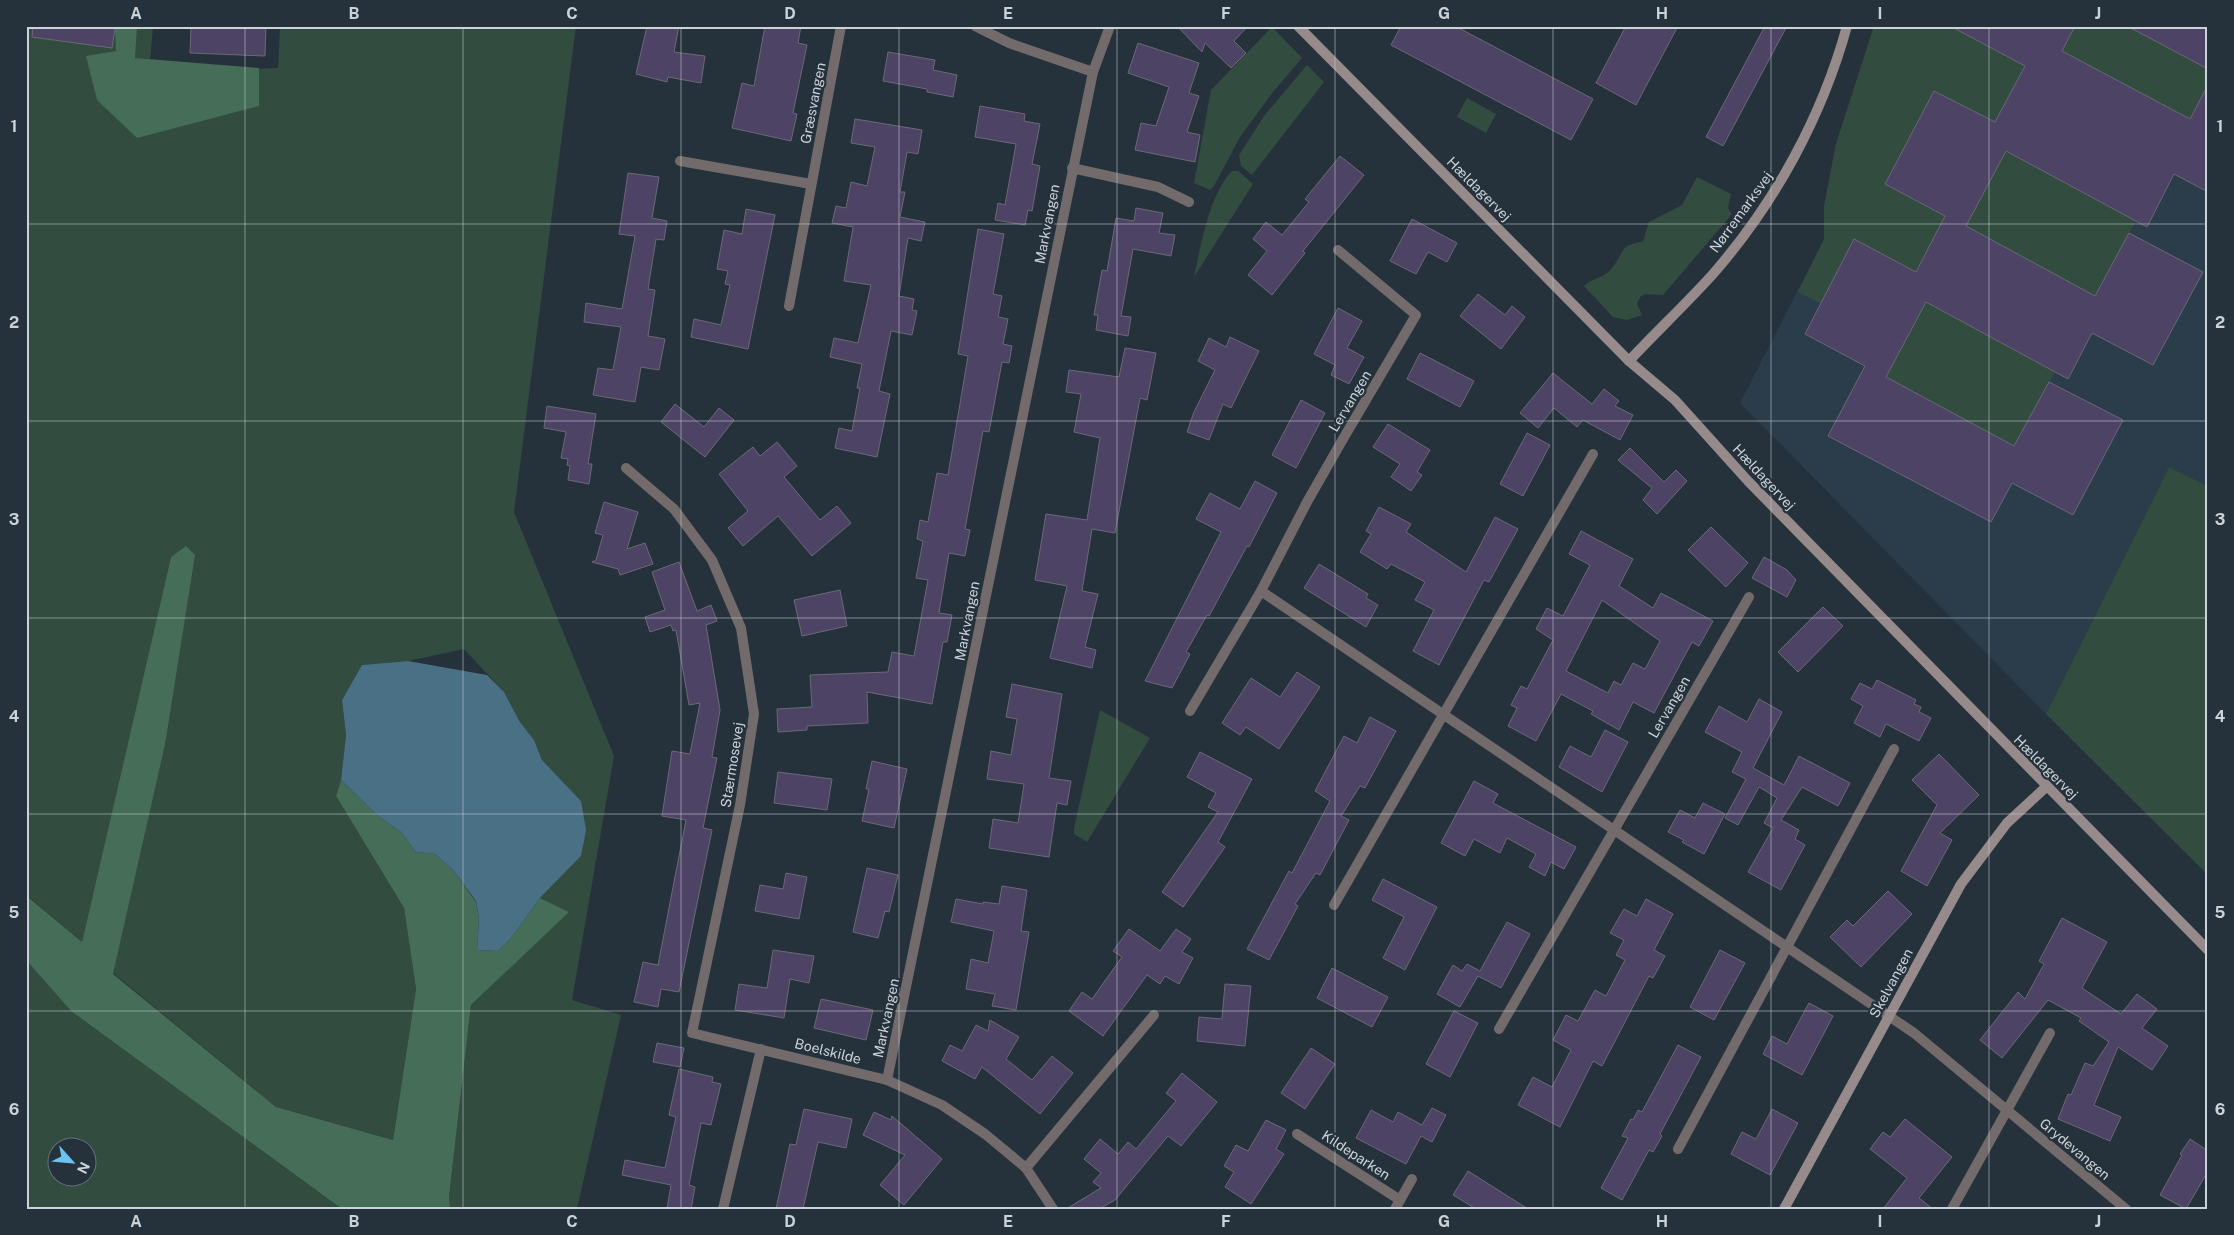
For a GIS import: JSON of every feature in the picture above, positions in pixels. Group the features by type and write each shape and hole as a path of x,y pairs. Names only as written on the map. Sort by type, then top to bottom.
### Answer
{"street":[{"name":"Græsvangen","path":"789,306 841,26"},
{"path":"975,26 1009,43 1093,72"},
{"name":"Markvangen","path":"887,1080 1072,168 1093,72 1110,26"},
{"name":"Hældagervej","path":"1298,26 1629,361 1675,400 1748,481 2046,787 2208,950"},
{"name":"Nørremarksvej","path":"1629,361 1712,274 1749,229 1776,191 1817,110 1842,46 1847,26"},
{"path":"680,161 812,184"},
{"name":"Markvangen","path":"1072,168 1158,187 1189,202"},
{"name":"Lervangen","path":"1190,712 1261,591 1307,502 1416,315 1338,250"},
{"path":"1334,905 1593,454"},
{"name":"Stærmosevej","path":"626,468 674,509 712,560 741,628 754,714 740,805 692,1034 760,1050"},
{"path":"1261,591 1888,1017"},
{"name":"Lervangen","path":"1499,1029 1749,597"},
{"path":"1678,1149 1894,749"},
{"name":"Skelvangen","path":"1784,1209 1960,884 2007,823 2046,787"},
{"path":"1026,1168 1154,1016"},
{"name":"Grydevangen","path":"1888,1017 1914,1033 2126,1209"},
{"path":"1952,1209 2050,1033"},
{"path":"723,1209 760,1050"},
{"name":"Boelskilde","path":"760,1050 887,1080 942,1105 985,1134 1026,1168 1053,1209"},
{"name":"Kildeparken","path":"1297,1134 1398,1204 1412,1179"}],"shaded area":[{"path":"1874,26 2208,26 2208,486 2169,467 2046,714 1740,403 1824,239 1824,206 1836,144"},
{"path":"408,661 487,675 504,692 520,722 534,740 542,760 581,801 586,830 581,856 540,898 512,937 498,951 477,950 479,919 476,901 453,870 435,854 416,852 401,832 378,816 341,780 346,735 342,700 362,665"}],"green space":[{"path":"26,26 153,26 149,74 278,68 280,26 576,26 514,512 614,756 572,1000 621,1015 577,1209 450,1209 449,1197 471,1005 568,912 540,898 581,856 581,801 542,760 534,740 520,722 504,692 464,649 408,661 362,665 342,700 346,735 341,780 336,796 404,908 416,989 393,1140 276,1107 113,973 165,745 187,547 171,557 82,942 29,897 26,903"},
{"path":"115,26 137,26 135,58 259,68 259,106 137,138 97,100 86,56 116,51"},
{"path":"1874,26 1950,26 2025,66 1995,122 1934,91 1885,184 1945,216 1916,272 1854,239 1821,304 1798,292 1824,239 1824,206 1836,144"},
{"path":"2075,26 2127,26 2208,69 2208,85 2190,119 2062,51"},
{"path":"1272,27 1302,58 1273,92 1240,137 1214,186 1210,190 1194,183 1211,90"},
{"path":"1307,65 1324,82 1252,175 1241,166 1239,155 1264,116"},
{"path":"1467,98 1496,114 1486,133 1457,117"},
{"path":"2006,151 2136,221 2095,296 1966,226"},
{"path":"1232,171 1238,171 1253,184 1194,277 1207,221 1217,193"},
{"path":"1697,177 1731,194 1728,208 1732,214 1663,295 1645,294 1640,297 1637,304 1642,315 1627,320 1613,317 1584,286 1608,272 1627,246 1643,241 1649,222 1682,205"},
{"path":"1926,302 2055,372 2014,446 1886,377"},
{"path":"2169,467 2208,486 2208,875 2046,714"},
{"path":"186,546 195,555 165,745 113,974 276,1107 393,1140 416,989 404,908 336,796 341,780 378,816 401,832 416,852 435,854 453,870 476,902 479,919 477,950 498,951 512,937 540,898 569,912 471,1005 449,1197 450,1209 342,1209 71,1011 26,960 26,903 28,897 82,942 171,557"},
{"path":"1100,710 1150,738 1087,842 1074,834 1074,828"},
{"path":"26,960 71,1011 342,1209 26,1209"}],"building":[{"path":"33,26 115,28 112,48 32,37"},
{"path":"191,26 266,26 265,56 190,53"},
{"path":"647,26 679,26 674,52 705,56 701,83 668,77 667,82 636,74"},
{"path":"765,26 801,26 798,43 807,45 793,113 797,114 791,141 732,128 742,83 754,86"},
{"path":"1177,26 1248,26 1234,41 1246,53 1231,68 1205,43 1202,52"},
{"path":"1401,26 1455,26 1593,99 1571,140 1391,45"},
{"path":"1626,26 1678,26 1636,105 1596,83"},
{"path":"1765,26 1787,26 1723,146 1706,137"},
{"path":"1950,26 2075,26 2062,51 2190,119 2208,85 2208,192 2174,174 2147,227 2006,151 1966,226 2095,296 2129,233 2203,272 2153,365 2092,333 2068,379 1926,302 1886,377 2014,446 2049,382 2123,420 2073,515 2012,483 1991,522 1828,436 1865,366 1805,334 1854,239 1916,272 1945,216 1885,184 1934,91 1995,122 2025,66"},
{"path":"2127,26 2208,26 2208,69"},
{"path":"1138,43 1199,63 1189,93 1199,96 1187,132 1200,135 1195,162 1135,150 1141,123 1156,126 1169,87 1128,73"},
{"path":"888,52 935,60 933,70 957,75 953,97 927,92 927,89 883,81"},
{"path":"980,106 1025,114 1024,121 1040,124 1032,164 1040,166 1032,211 1028,210 1025,225 995,220 998,203 1005,205 1016,144 975,137"},
{"path":"855,119 922,130 918,154 907,152 900,192 905,192 900,217 925,222 921,241 908,238 899,296 914,299 912,310 917,311 912,335 891,331 879,391 890,394 877,457 835,448 839,428 852,431 860,388 857,388 862,364 830,357 834,338 858,343 871,285 844,281 853,227 832,223 836,206 846,208 851,182 867,186 875,147 851,143"},
{"path":"1340,156 1364,175 1303,251 1305,253 1272,295 1248,275 1267,251 1253,239 1266,222 1282,235 1309,202 1305,199"},
{"path":"628,173 659,177 652,218 667,221 664,240 656,239 648,289 655,290 648,336 665,339 659,370 641,367 635,402 593,395 598,368 613,370 621,327 584,322 586,303 622,309 635,236 619,234"},
{"path":"1136,208 1163,213 1159,233 1175,235 1171,256 1133,249 1121,316 1131,317 1128,336 1096,330 1098,315 1094,315 1102,270 1107,271 1116,218 1134,221"},
{"path":"746,209 775,215 748,349 691,337 694,319 721,325 730,285 725,284 728,271 717,269 724,230 742,234"},
{"path":"1412,219 1457,243 1447,262 1428,252 1416,274 1390,261"},
{"path":"978,229 1004,234 993,294 1002,296 998,317 1008,319 1003,344 1012,346 1009,363 1002,362 989,432 983,431 965,529 970,530 965,556 949,553 939,613 952,615 947,642 943,642 932,704 867,692 868,723 807,726 807,730 778,732 777,709 812,707 810,675 888,672 892,652 914,656 928,580 916,578 923,541 917,539 920,520 928,522 937,473 948,475 968,356 958,354"},
{"path":"1478,294 1505,315 1512,306 1525,317 1501,349 1460,316"},
{"path":"1338,308 1362,321 1347,348 1364,357 1349,384 1331,375 1335,365 1314,354"},
{"path":"1230,337 1259,351 1231,408 1223,404 1209,440 1187,432 1194,412 1215,370 1198,361 1209,338 1226,347"},
{"path":"1125,348 1156,353 1147,400 1140,398 1115,533 1092,529 1082,591 1098,594 1085,647 1096,650 1092,668 1050,658 1067,586 1035,580 1046,514 1087,520 1100,438 1074,432 1081,394 1066,392 1069,370 1119,377"},
{"path":"1420,353 1474,381 1460,407 1407,379"},
{"path":"1553,373 1592,404 1604,389 1619,401 1615,406 1633,415 1620,440 1583,420 1577,427 1554,408 1538,428 1520,413"},
{"path":"1301,400 1325,413 1296,468 1272,455"},
{"path":"675,404 704,427 719,408 734,420 705,457 661,422"},
{"path":"547,406 596,414 588,464 592,464 589,484 568,480 570,466 567,465 568,459 561,458 566,432 544,428"},
{"path":"1388,424 1430,450 1417,472 1422,475 1411,491 1391,477 1400,464 1373,447"},
{"path":"1527,433 1550,445 1523,496 1500,484"},
{"path":"777,442 797,466 784,477 820,520 837,506 851,523 812,556 778,516 743,546 728,528 748,511 719,474 753,447 760,456"},
{"path":"1630,448 1664,482 1676,470 1687,481 1657,514 1643,500 1652,488 1618,460"},
{"path":"1255,481 1277,493 1249,547 1247,546 1209,616 1207,615 1186,652 1190,654 1172,688 1145,681 1221,532 1196,519 1210,493 1240,509"},
{"path":"604,502 638,512 627,549 645,543 653,564 620,575 618,569 592,562 596,560 603,535 595,533"},
{"path":"1379,507 1411,524 1406,532 1466,572 1495,517 1518,529 1489,582 1484,580 1439,665 1413,651 1434,610 1415,600 1425,582 1391,564 1387,569 1360,552 1371,534 1366,531"},
{"path":"1711,527 1748,563 1726,587 1688,550"},
{"path":"1581,531 1633,559 1619,586 1653,608 1661,593 1713,621 1699,646 1692,642 1654,713 1633,702 1619,730 1591,714 1593,711 1561,694 1536,741 1508,726 1517,708 1511,705 1521,686 1527,689 1553,640 1536,629 1547,608 1563,616 1590,565 1569,554","holes":["1602,600 1660,641 1645,669 1633,663 1621,685 1614,681 1608,693 1566,671"]},
{"path":"1764,557 1787,570 1796,580 1787,597 1752,578"},
{"path":"679,562 697,611 711,605 717,621 706,625 720,710 712,757 717,758 703,828 712,830 679,992 661,989 658,1007 634,1002 643,962 658,965 686,820 662,816 672,751 690,754 700,703 689,705 676,630 673,631 671,625 650,632 645,617 665,610 652,572"},
{"path":"1319,564 1368,594 1366,598 1378,605 1366,627 1304,588"},
{"path":"840,590 847,626 802,636 794,600"},
{"path":"1823,607 1843,626 1798,672 1778,652"},
{"path":"1297,672 1320,687 1279,749 1246,727 1240,735 1222,723 1251,678 1280,697"},
{"path":"1877,680 1916,700 1914,704 1921,707 1919,712 1931,718 1919,741 1886,724 1880,737 1854,723 1863,706 1851,699 1860,683 1872,689"},
{"path":"1012,684 1062,694 1049,778 1071,781 1067,805 1057,803 1049,857 989,848 993,819 1018,823 1024,784 987,779 991,751 1011,755 1017,719 1006,717"},
{"path":"1759,699 1782,712 1753,768 1784,785 1799,756 1850,783 1838,806 1802,787 1781,820 1799,830 1795,839 1805,845 1781,890 1748,872 1773,828 1764,823 1777,798 1759,787 1738,825 1725,818 1746,779 1732,772 1742,752 1705,732 1719,706 1747,722"},
{"path":"1370,717 1396,731 1365,788 1360,786 1341,816 1349,820 1320,875 1316,873 1295,904 1298,906 1269,960 1247,949 1289,871 1292,873 1330,801 1315,791 1344,736 1357,743"},
{"path":"1605,730 1628,742 1602,792 1559,767 1570,746 1591,757"},
{"path":"1200,752 1252,779 1218,842 1225,847 1183,907 1162,892 1218,812 1208,807 1216,793 1187,777"},
{"path":"1939,754 1979,795 1940,833 1952,840 1927,886 1901,871 1937,805 1912,780"},
{"path":"872,761 907,769 894,828 862,821 869,789 866,789"},
{"path":"778,772 832,779 827,810 774,803"},
{"path":"1474,781 1498,794 1493,803 1576,847 1564,869 1551,862 1545,876 1529,867 1536,854 1507,838 1500,853 1474,839 1465,856 1441,843"},
{"path":"1703,803 1725,814 1704,854 1682,842 1684,840 1668,832 1680,810 1695,818"},
{"path":"867,868 898,875 889,912 885,911 878,938 853,932"},
{"path":"786,873 807,877 799,919 755,911 760,885 783,889"},
{"path":"1383,879 1437,907 1405,970 1383,958 1404,917 1372,900"},
{"path":"1002,886 1027,890 1021,931 1029,932 1016,1010 992,1006 995,994 966,989 971,959 988,963 994,931 951,922 956,899 983,904 983,902 999,904"},
{"path":"1888,891 1912,914 1861,967 1830,937 1847,920 1853,926"},
{"path":"1646,899 1673,914 1654,950 1665,956 1653,978 1649,976 1602,1066 1593,1061 1560,1127 1518,1105 1533,1077 1552,1087 1571,1050 1553,1040 1566,1015 1578,1021 1595,990 1606,996 1625,960 1616,955 1624,940 1610,933 1624,909 1637,916"},
{"path":"2062,918 2107,942 2082,988 2121,1014 2137,994 2157,1009 2142,1028 2168,1046 2152,1070 2118,1047 2094,1105 2121,1117 2110,1141 2058,1119 2068,1094 2071,1095 2085,1063 2093,1066 2109,1042 2079,1021 2081,1018 2048,1000 2002,1058 1980,1040 2018,992 2025,999 2044,964 2039,961"},
{"path":"1507,922 1530,934 1501,988 1478,976 1460,1007 1437,994 1453,965 1462,971 1467,964 1480,971"},
{"path":"1129,929 1160,951 1176,929 1191,939 1182,952 1193,958 1179,984 1165,976 1160,984 1147,975 1103,1036 1069,1011 1082,992 1092,999 1122,957 1113,951"},
{"path":"773,950 814,956 809,983 790,979 784,1018 735,1010 739,984 767,988"},
{"path":"1720,950 1745,963 1714,1020 1690,1007"},
{"path":"1332,968 1388,997 1372,1027 1317,998"},
{"path":"1225,984 1251,986 1245,1046 1197,1041 1199,1017 1222,1019"},
{"path":"821,999 873,1010 866,1040 814,1028"},
{"path":"1809,1003 1833,1016 1802,1075 1763,1054 1772,1036 1787,1044"},
{"path":"1454,1011 1478,1023 1450,1077 1426,1064"},
{"path":"990,1020 1019,1037 1006,1059 1032,1080 1052,1056 1073,1073 1040,1114 982,1067 975,1079 942,1061 950,1045 962,1051 976,1025 988,1031"},
{"path":"657,1043 684,1048 680,1067 653,1062"},
{"path":"1678,1045 1701,1057 1660,1134 1662,1136 1653,1152 1649,1150 1622,1200 1601,1188 1628,1138 1622,1136 1631,1119 1633,1120 1638,1110 1642,1112"},
{"path":"1311,1048 1335,1064 1305,1109 1281,1093"},
{"path":"679,1069 713,1077 712,1082 721,1084 711,1125 701,1123 689,1185 695,1187 691,1209 667,1209 671,1185 622,1175 625,1160 665,1168 676,1117 669,1115"},
{"path":"1182,1073 1217,1102 1181,1146 1168,1136 1115,1200 1099,1209 1066,1209 1101,1188 1093,1182 1101,1173 1084,1159 1100,1139 1118,1154 1128,1142 1136,1149 1176,1101 1166,1093"},
{"path":"1432,1108 1446,1115 1432,1142 1421,1136 1406,1164 1356,1138 1371,1110 1393,1122 1398,1112 1422,1125"},
{"path":"804,1109 852,1119 846,1148 818,1142 803,1209 776,1209 790,1144 796,1145"},
{"path":"1772,1109 1798,1123 1770,1175 1731,1154 1742,1132 1756,1139"},
{"path":"874,1112 891,1120 892,1116 942,1159 904,1205 880,1185 905,1155 863,1135"},
{"path":"1905,1119 1952,1157 1919,1198 1933,1209 1883,1209 1907,1178 1870,1149 1883,1132 1890,1137"},
{"path":"1266,1120 1286,1130 1276,1149 1284,1154 1251,1204 1225,1187 1234,1172 1224,1166 1236,1145 1248,1151"},
{"path":"2190,1139 2208,1151 2208,1171 2186,1209 2160,1195 2182,1155 2180,1154"},
{"path":"1468,1171 1528,1209 1476,1209 1453,1195"}]}
